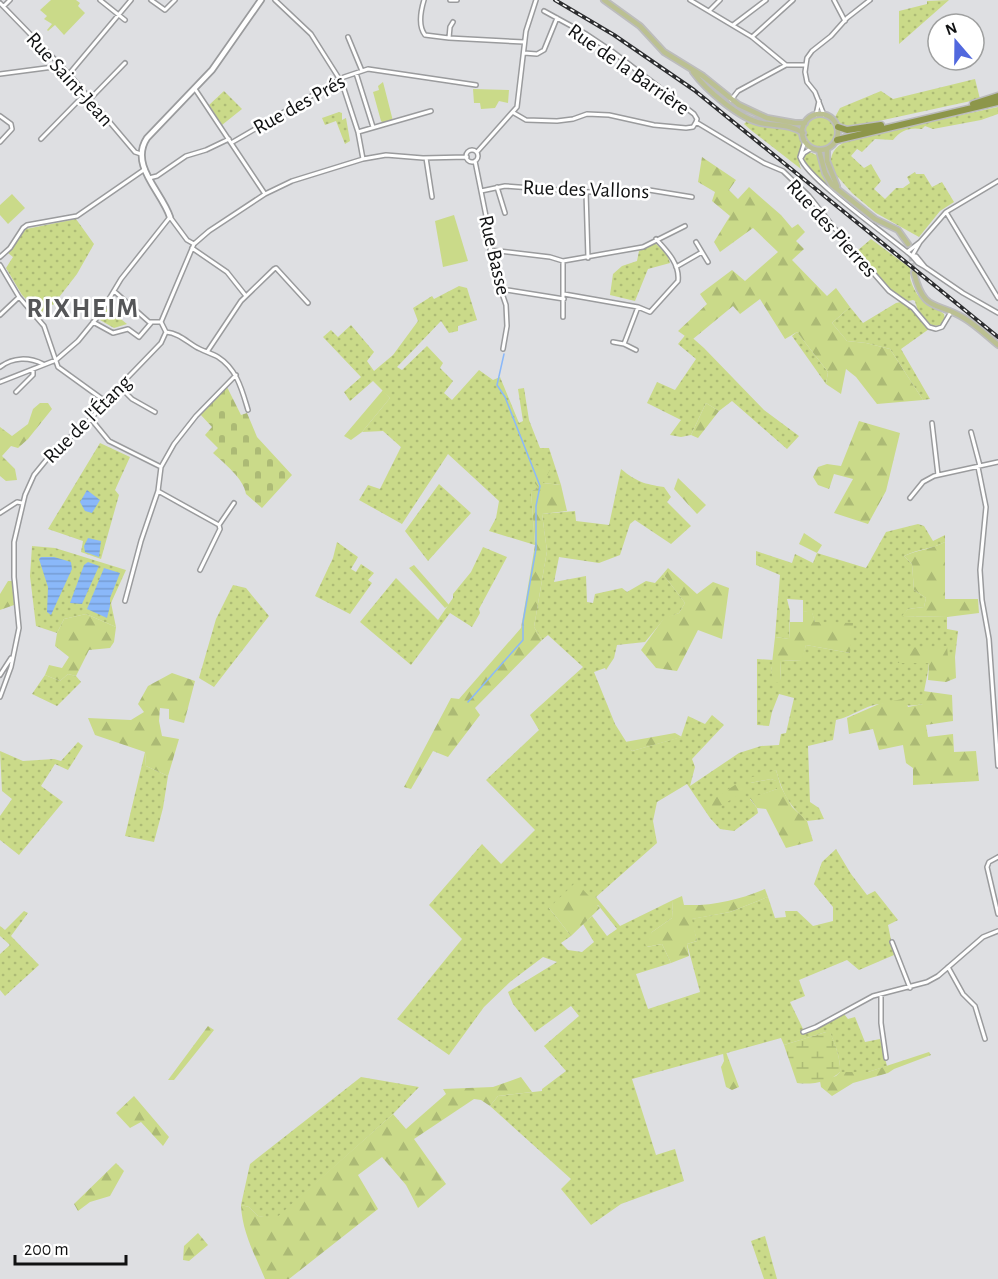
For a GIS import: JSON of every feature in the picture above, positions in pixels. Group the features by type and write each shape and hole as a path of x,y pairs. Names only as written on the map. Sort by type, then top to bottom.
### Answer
{"highway":[{"path":"838,127 847,130 875,126 998,101"},
{"path":"837,140 974,106"}],"main road":[{"path":"170,217 145,169 141,154 147,138 195,89 225,54 261,0"},
{"path":"604,0 640,26 664,52 703,76 748,111 767,118 795,123 805,123 816,115 824,115 831,118 838,127 837,140 827,149 812,148 805,141 803,133 805,123"},
{"path":"692,70 706,86 749,119 791,127 803,133"},
{"path":"827,149 828,168 841,191"},
{"path":"819,150 832,185 875,219 897,230 908,244"},
{"path":"914,273 918,288 924,298 934,306 965,319 998,345"}],"street":[{"path":"2,5 10,0"},
{"path":"100,0 125,20"},
{"path":"69,74 131,0"},
{"path":"151,0 165,10 175,0"},
{"path":"275,0 311,34 340,80 358,132 363,159"},
{"path":"424,0 421,11 423,33 449,38 524,42"},
{"path":"450,0 457,0"},
{"path":"248,410 236,375 219,357 175,333 166,332 161,322 193,246 209,231 265,194 292,181 363,159 387,155 426,158 467,157 475,161 478,157 477,152 517,107 524,42 528,20 536,0"},
{"path":"690,0 752,37 786,65"},
{"path":"709,11 720,0"},
{"path":"733,25 766,0"},
{"path":"752,37 793,0"},
{"path":"834,0 845,21"},
{"path":"824,115 819,100 807,82 805,65 810,53 870,0"},
{"name":"Rue Saint-Jean","path":"2,5 69,74 135,152 141,154"},
{"name":"Rue de la Barrière","path":"544,11 586,34 655,83 694,114 696,122"},
{"name":"Rue de la Barrière","path":"524,53 537,54 544,50 557,18"},
{"path":"449,38 450,25 453,22"},
{"path":"348,37 362,71"},
{"path":"90,99 125,63"},
{"path":"731,100 738,91 786,65 805,65"},
{"path":"0,74 60,66"},
{"name":"Rue des Prés","path":"231,143 340,80 362,71 372,69 476,85"},
{"path":"356,73 373,127"},
{"path":"195,89 265,194"},
{"path":"41,140 86,94"},
{"path":"816,115 819,100"},
{"path":"358,132 431,111"},
{"path":"513,113 526,120 557,121 594,114 609,115 654,125 686,128 693,127 696,122"},
{"path":"0,116 11,124 12,129 0,142"},
{"name":"Rue des Pierres","path":"696,122 764,163 783,171 808,196 883,285 893,295 913,308 931,328 942,327 951,312"},
{"name":"Rue des Prés","path":"149,178 157,176 181,159 229,139"},
{"path":"805,141 800,153 801,160 812,174 918,263 952,286 998,312"},
{"path":"801,160 804,153 812,148"},
{"path":"467,157 470,150 477,152"},
{"path":"426,158 432,197"},
{"name":"Rue Basse","path":"475,161 493,267 506,305 507,326 503,349"},
{"path":"0,257 10,248 27,225 77,216 145,169"},
{"path":"912,256 920,242 946,212 998,181"},
{"name":"Rue des Vallons","path":"481,191 505,186 586,192 649,190 692,197"},
{"path":"497,188 505,213"},
{"path":"586,192 588,258"},
{"path":"946,212 998,298"},
{"path":"0,382 56,360 78,341 170,217 187,240 227,272 246,296"},
{"path":"490,249 550,257 563,261 643,247 685,226"},
{"path":"564,294 638,307 650,312 678,281 679,276 670,254 656,239"},
{"path":"696,242 708,262"},
{"path":"907,252 920,242"},
{"path":"676,267 702,252"},
{"path":"563,261 564,317"},
{"path":"0,265 19,297 44,326 60,370 105,400"},
{"path":"207,352 234,310 276,268 308,303"},
{"path":"501,289 564,299"},
{"path":"114,291 152,323"},
{"path":"0,315 19,297"},
{"path":"624,344 638,307"},
{"path":"93,322 113,333 128,329 139,337 152,323 161,322"},
{"name":"Rue de l'Étang","path":"0,697 19,628 14,577 14,542 22,503 34,475 57,448 91,419 105,400 161,343 166,332"},
{"path":"613,342 636,350"},
{"path":"0,367 22,359 43,364"},
{"path":"16,392 33,375 33,369"},
{"path":"125,601 141,541 158,491 161,466 174,444 196,416 236,375"},
{"path":"120,387 132,399 155,412"},
{"path":"91,419 109,441 161,466"},
{"path":"932,423 938,475"},
{"path":"971,432 986,507 980,570 996,710 998,766"},
{"path":"910,498 923,482 938,475 998,462"},
{"path":"158,491 219,525"},
{"path":"0,513 17,502 22,503"},
{"path":"200,570 220,529 219,525 234,503"},
{"name":"Rue de l'Étang","path":"0,675 12,657"},
{"path":"998,857 989,862 987,867 998,914"},
{"path":"803,1032 836,1016 861,1000 927,982 938,976 983,937 998,931"},
{"path":"892,942 910,988"},
{"path":"948,967 963,994 975,1006 985,1039"},
{"path":"881,994 880,1023 886,1058"}],"green space":[{"path":"51,0 76,0 85,13 64,35 55,25 47,30 52,24 44,19 47,16 40,10"},
{"path":"949,0 935,12 926,12 926,20 899,44 899,11 927,4 927,1"},
{"path":"975,79 980,99 851,127 843,126 835,117 840,108 881,91 893,99"},
{"path":"383,82 393,121 383,123 373,92 379,90 378,86"},
{"path":"473,89 509,90 508,103 499,101 495,108 481,109 480,103 474,103"},
{"path":"224,91 242,109 222,125 209,105"},
{"path":"998,107 998,114 981,120 933,129 925,126 922,129 914,128 899,134 893,140 875,139 862,152 857,149 851,156 864,168 871,164 881,181 874,189 885,199 896,188 903,188 910,183 907,177 915,172 924,174 932,187 942,182 954,202 940,211 919,237 876,213 852,193 831,169 834,150 850,139"},
{"path":"342,113 342,120 346,118 350,141 345,144 336,121 325,125 322,118"},
{"path":"820,117 831,121 835,132 831,143 820,147 809,143 805,132 809,121"},
{"path":"748,120 797,132 802,142 799,157 801,169 744,124"},
{"path":"809,152 819,156 822,169 835,189 834,191 805,164 804,157"},
{"path":"702,157 736,180 729,190 738,199 749,187 781,215 792,228 798,224 805,232 796,241 804,249 792,260 827,296 836,288 850,307 832,323 847,341 890,349 923,400 877,404 856,377 846,369 841,394 826,384 828,372 797,332 785,339 760,299 740,314 733,306 693,339 678,331 707,304 700,294 732,270 745,281 778,252 753,228 720,252 714,242 730,216 712,201 715,192 698,182"},
{"path":"12,194 25,208 8,224 0,215 0,205"},
{"path":"454,215 468,261 443,267 435,221"},
{"path":"76,219 94,244 77,274 53,305 48,303 41,314 22,295 6,268 13,257 8,253 26,229"},
{"path":"871,239 910,268 911,281 917,294 924,302 944,314 945,320 941,325 927,323 918,311 915,301 908,301 893,291 868,265 857,251"},
{"path":"655,243 667,254 670,263 648,269 635,301 610,295 613,274 622,266 637,261 639,251"},
{"path":"459,286 467,288 477,320 458,326 458,331 449,333 441,321 397,367 402,370 427,346 443,363 440,368 453,381 444,393 452,400 479,370 493,380 500,377 519,423 523,421 518,389 524,388 529,420 540,448 549,448 561,485 543,483 539,488 531,491 535,545 489,531 496,518 499,501 448,454 402,524 359,500 368,485 380,489 401,447 383,431 362,432 390,398 373,381 350,401 344,392 361,377 323,337 331,330 338,337 351,325 374,352 367,361 374,371 393,355 418,321 413,308 432,296 434,299"},
{"path":"901,302 914,312 929,329 901,349 930,399 923,400 890,349 847,341 832,323 850,307 863,323"},
{"path":"107,308 127,324 114,328 100,320"},
{"path":"797,332 828,372 826,384 792,336"},
{"path":"687,333 764,410 799,436 787,449 732,401 719,411 706,403 691,435 681,437 670,435 681,420 647,403 657,382 675,390 696,359 678,344"},
{"path":"227,387 241,415 247,413 257,437 292,475 262,508 246,494 238,477 213,453 218,448 205,435 212,427 200,414"},
{"path":"383,390 390,398 362,432 351,440 344,436"},
{"path":"40,403 48,403 52,409 28,439 18,448 11,446 2,456 15,469 17,480 6,481 0,476 0,427 12,436 28,424 33,409"},
{"path":"706,403 719,411 698,438 691,435"},
{"path":"859,421 900,433 886,491 868,524 834,513 853,479 834,474 829,489 818,485 813,477 818,467 827,464 841,466"},
{"path":"100,443 130,457 115,490 119,495 101,559 81,552 83,541 48,529"},
{"path":"536,465 550,470 543,483 561,485 567,511 542,514 547,551 534,627 542,640 475,708 480,715 448,757 433,751 411,789 404,787 451,698 459,699 521,628 535,545 531,491 539,488 532,480"},
{"path":"621,469 641,482 664,487 671,497 667,502 691,526 671,544 635,520 630,524 620,555 599,563 559,557 554,582 586,576 587,602 593,603 595,594 622,588 627,592 646,581 655,583 663,574 685,603 679,613 664,619 645,642 617,645 614,658 606,670 605,668 594,672 615,724 632,751 681,737 688,716 705,724 712,715 724,725 692,759 695,767 690,786 739,753 761,746 779,745 781,734 786,733 794,698 779,694 769,726 757,725 757,659 773,660 771,672 780,681 781,660 801,661 806,645 850,653 815,622 812,613 803,611 803,600 787,599 790,611 789,639 775,637 780,575 756,565 756,551 792,563 795,554 813,563 817,553 866,568 886,532 918,524 924,526 933,541 945,535 945,542 904,556 912,564 914,590 926,598 924,607 908,609 903,616 947,617 947,629 958,631 955,657 947,657 947,647 929,662 923,704 871,706 836,720 833,740 808,746 810,802 819,808 824,819 807,821 800,815 787,798 776,770 750,783 771,779 777,781 777,789 750,799 758,813 734,831 720,829 687,784 657,802 653,821 657,843 596,897 620,926 673,900 672,918 652,932 647,947 662,944 671,963 636,974 648,1009 700,992 687,944 697,941 691,919 730,912 768,897 775,918 786,917 785,911 797,911 813,926 833,921 833,907 814,884 822,862 836,849 867,895 875,891 898,920 888,925 894,955 859,970 847,960 799,980 805,996 790,1002 804,1031 844,1014 848,1019 855,1017 865,1042 880,1039 887,1066 868,1072 840,1072 836,1047 830,1033 826,1032 784,1045 781,1038 632,1079 656,1155 675,1149 684,1181 621,1204 591,1225 561,1189 571,1179 490,1106 498,1096 542,1091 566,1071 544,1046 579,1016 571,1006 535,1032 513,1004 508,992 557,962 543,957 510,982 484,1007 449,1055 397,1019 462,939 429,905 482,844 501,864 535,830 486,780 539,730 530,715 583,667 548,635 542,640 534,627 547,551 542,514 575,511 576,521 609,525","holes":["598,905 617,929 607,936 592,916 583,924 594,942 582,952 568,950 561,943 571,936 549,908"]},
{"path":"678,478 706,505 697,514 674,489"},
{"path":"439,484 471,513 428,561 405,531"},
{"path":"804,533 822,545 817,553 799,544"},
{"path":"337,542 358,557 351,569 356,572 361,564 374,573 368,580 372,583 350,614 315,596 333,558"},
{"path":"945,542 945,599 978,599 979,613 947,617 902,616 908,609 924,607 926,598 914,590 912,564 904,556"},
{"path":"32,546 55,548 126,570 111,603 116,627 86,614 64,619 57,633 36,626 30,576"},
{"path":"483,547 507,557 472,627 450,613 411,665 360,622 396,578 438,620 453,598 453,594 471,572"},
{"path":"414,565 449,605 445,608 409,568"},
{"path":"668,568 697,594 713,582 729,588 722,639 698,630 677,671 656,668 641,650 664,618 679,613 685,603 663,574"},
{"path":"8,581 12,581 14,605 0,610 0,594"},
{"path":"233,585 246,588 269,616 214,687 199,678 216,619"},
{"path":"803,611 812,612 815,622 853,623 850,653 806,645 802,661 781,660 780,682 775,682 771,672 775,637 789,639 790,622 803,622"},
{"path":"86,614 116,627 114,642 110,648 89,650 76,676 68,674 60,681 45,675 49,665 62,668 69,657 55,646 57,633 64,619"},
{"path":"947,646 948,657 955,657 956,678 946,682 928,680 929,663 897,663 901,648"},
{"path":"172,673 195,681 184,723 169,719 169,709 160,708 159,721 162,736 179,739 168,776 146,766 145,752 95,735 88,718 131,720 144,712 138,704 148,686"},
{"path":"68,674 76,676 81,682 57,706 32,694 45,675 60,681"},
{"path":"923,691 952,695 953,721 926,725 928,737 953,734 954,752 976,751 979,781 913,785 913,768 906,763 903,745 879,750 873,729 849,734 847,718 879,704 902,699 908,707 923,704"},
{"path":"675,733 682,737 632,751 625,742"},
{"path":"78,742 83,746 68,770 55,764 41,786 63,802 19,855 0,840 0,816 12,799 2,791 0,751 23,761 54,759 61,761"},
{"path":"145,752 146,766 168,776 154,842 125,836"},
{"path":"776,770 781,787 792,807 807,821 813,841 786,848 766,809 757,808 750,798 777,789 776,781 771,779 750,783 749,778"},
{"path":"741,781 747,790 712,811 706,804"},
{"path":"576,882 600,908 571,936 549,908"},
{"path":"765,889 768,897 730,912 692,919 697,941 687,944 689,956 671,963 662,944 646,947 645,943 652,932 672,918 673,900 682,896 684,905 715,903"},
{"path":"24,911 28,913 11,936 39,965 5,996 0,990 0,954 10,945 0,936 0,926 5,930"},
{"path":"208,1026 214,1030 174,1080 168,1080"},
{"path":"830,1032 836,1046 840,1072 820,1082 797,1083 784,1045"},
{"path":"726,1052 739,1087 732,1090 726,1087 721,1067 724,1061 723,1053"},
{"path":"929,1052 931,1055 888,1073 853,1083 832,1096 821,1087 820,1081 836,1076 840,1072 868,1072"},
{"path":"361,1077 419,1087 393,1114 276,1219 258,1216 249,1207 241,1205 250,1164"},
{"path":"521,1077 532,1092 498,1096 490,1106 481,1100 474,1099 414,1139 446,1184 418,1208 406,1185 382,1157 358,1175 378,1209 289,1279 265,1279 246,1234 241,1205 249,1207 258,1216 276,1218 393,1114 406,1129 446,1094 443,1089 493,1087"},
{"path":"134,1096 169,1137 163,1146 141,1122 130,1128 116,1113"},
{"path":"116,1163 124,1171 110,1196 90,1202 78,1211 74,1204"},
{"path":"198,1233 208,1245 189,1261 183,1260 184,1246"},
{"path":"765,1236 777,1279 764,1279 751,1241"}],"water":[{"path":"87,490 100,500 92,513 85,511 80,502"},
{"path":"88,538 101,541 99,557 85,552 84,546"},
{"path":"54,557 71,562 72,569 51,615 47,612 48,587 39,559"},
{"path":"88,562 99,566 82,604 70,603 84,565"},
{"path":"104,568 120,573 110,598 107,618 87,609"}],"waterway":[{"path":"468,702 523,640 523,622 536,549 536,506 540,486 505,397 497,385 504,354"}],"tunnel":[{"path":"908,244 914,273"}],"railway":[{"path":"555,0 614,35 694,90 998,337"}],"district":[{"name":"RIXHEIM","path":"83,308"}]}
